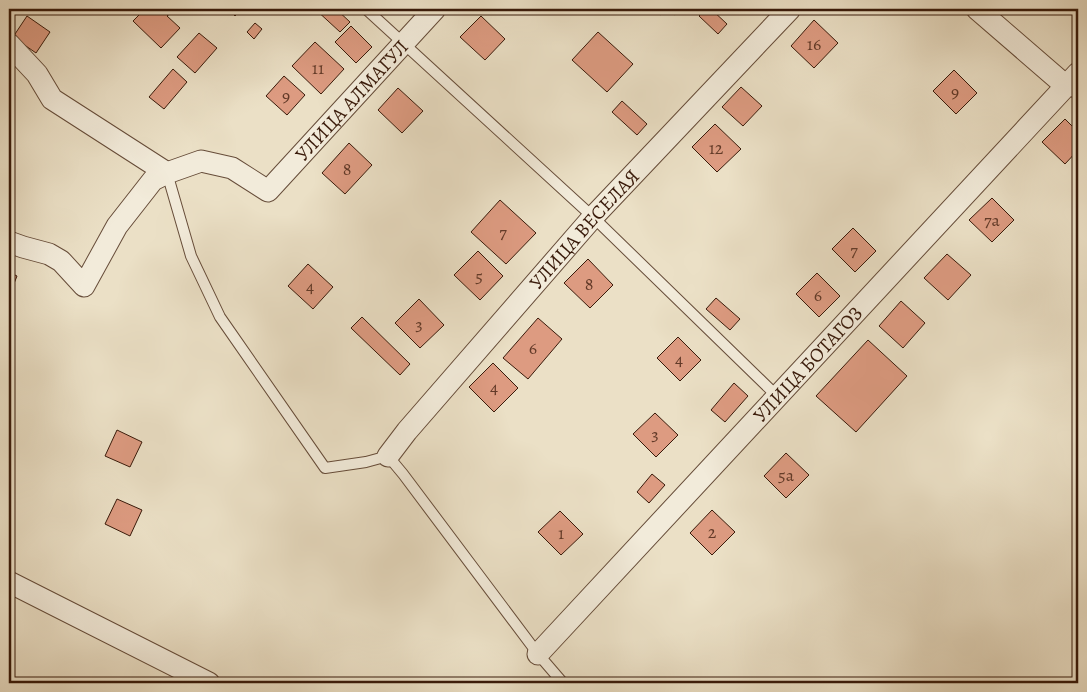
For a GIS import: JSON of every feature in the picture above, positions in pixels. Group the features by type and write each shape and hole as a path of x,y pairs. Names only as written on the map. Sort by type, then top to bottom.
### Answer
{"street":[{"name":"УЛИЦА АЛМАГУЛ","path":"167,173 201,161 232,168 268,192 435,9"},
{"name":"УЛИЦА ВЕСЕЛАЯ","path":"388,456 593,217 790,9"},
{"path":"978,9 1074,85"},
{"path":"9,44 37,74 52,99 167,173 154,180 117,226 84,286 61,262 48,254 9,242"},
{"name":"УЛИЦА БОТАГОЗ","path":"538,654 778,396 1074,85"},
{"path":"9,582 209,683"}],"lane":[{"path":"366,9 593,217 778,396"},
{"path":"167,173 190,256 220,317 325,468 366,462 388,456 538,654 564,683"}],"building":[{"path":"145,9 168,9 172,12 167,16 180,28 161,48 133,21"},
{"path":"201,9 212,9 206,14"},
{"path":"228,9 242,9 235,16"},
{"path":"315,9 336,9 350,22 340,32"},
{"path":"654,9 667,9 661,15"},
{"path":"668,9 680,9 675,15"},
{"path":"706,9 711,9 727,24 718,34 699,16"},
{"path":"27,16 50,32 36,53 13,37"},
{"path":"481,16 505,39 485,60 460,37"},
{"path":"814,20 838,43 814,68 791,46"},
{"path":"255,23 262,29 254,39 247,32"},
{"path":"351,26 372,47 356,63 335,42"},
{"path":"598,32 633,64 607,92 572,60"},
{"path":"199,33 217,48 195,73 177,57"},
{"path":"315,42 344,69 321,94 292,66"},
{"path":"173,69 187,82 164,109 149,97"},
{"path":"954,70 977,93 956,114 933,91"},
{"path":"284,76 305,95 287,115 266,96"},
{"path":"741,87 762,106 743,126 722,107"},
{"path":"398,88 423,111 402,133 378,110"},
{"path":"622,101 647,124 637,135 612,112"},
{"path":"1065,119 1078,132 1078,150 1065,164 1042,142"},
{"path":"715,124 741,149 717,172 692,147"},
{"path":"349,143 372,165 345,194 322,173"},
{"path":"992,198 1014,220 992,242 969,220"},
{"path":"500,200 536,233 506,264 471,232"},
{"path":"853,228 876,251 855,272 832,249"},
{"path":"478,251 503,276 480,300 454,275"},
{"path":"947,254 971,275 948,300 924,278"},
{"path":"588,259 613,285 590,308 564,283"},
{"path":"308,264 333,287 313,309 288,286"},
{"path":"9,272 17,276 9,296"},
{"path":"817,273 840,296 819,317 796,294"},
{"path":"716,298 740,319 730,330 706,309"},
{"path":"419,299 444,325 420,348 395,323"},
{"path":"901,301 925,323 903,348 879,326"},
{"path":"362,317 410,364 400,375 351,328"},
{"path":"538,318 562,339 528,379 503,358"},
{"path":"678,337 701,360 680,381 657,358"},
{"path":"868,340 907,376 856,432 816,396"},
{"path":"493,363 518,388 494,412 469,387"},
{"path":"734,383 748,396 725,422 711,410"},
{"path":"655,413 678,435 656,457 633,434"},
{"path":"117,430 142,442 130,467 105,456"},
{"path":"786,453 809,475 786,498 764,476"},
{"path":"652,474 665,485 649,503 637,492"},
{"path":"117,499 142,510 130,536 105,524"},
{"path":"712,510 735,532 712,555 690,533"},
{"path":"560,511 583,534 561,555 538,532"}]}
